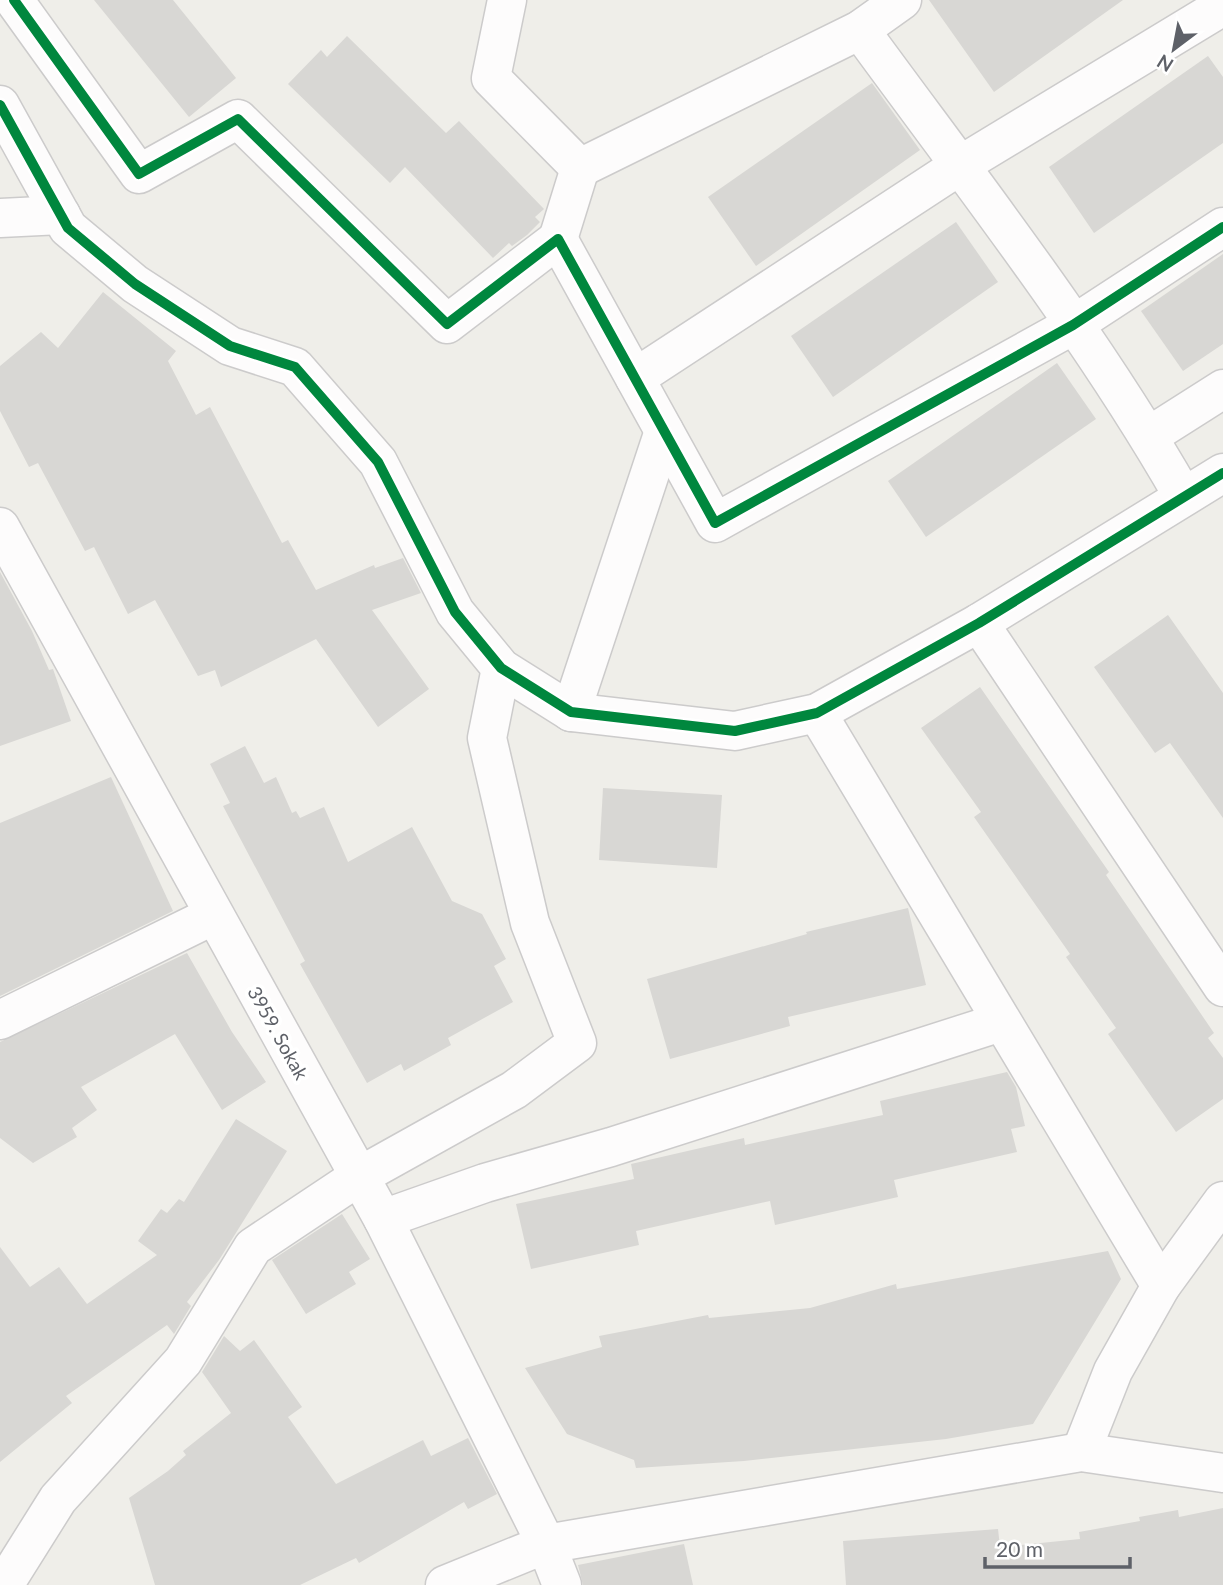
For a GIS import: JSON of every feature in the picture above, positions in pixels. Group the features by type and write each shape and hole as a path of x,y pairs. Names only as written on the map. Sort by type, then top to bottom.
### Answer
{"street":[{"path":"14,0 139,174 238,119 447,324 558,239 580,168 860,30 902,0"},
{"path":"507,0 491,78 580,168"},
{"path":"635,378 960,166 1223,6"},
{"path":"860,30 1073,325 1149,436 1184,496"},
{"path":"0,105 68,228 135,284 230,345 295,367 378,462 455,612 501,668 571,712 735,731 817,713 979,623 1223,473"},
{"path":"0,218 61,215"},
{"path":"558,239 715,523 1073,325 1223,227"},
{"path":"1149,436 1223,389"},
{"path":"571,712 664,431"},
{"name":"3959. Sokak","path":"0,527 212,916 383,1219 546,1544 562,1585"},
{"path":"979,623 1223,987"},
{"path":"4,1585 58,1499 183,1361 253,1247 358,1177 514,1090 577,1043 530,923 487,738 501,668"},
{"path":"817,713 1161,1286"},
{"path":"0,1020 212,916"},
{"path":"383,1219 485,1183 611,1147 1001,1023"},
{"path":"1081,1452 1113,1371 1161,1286 1223,1201"},
{"path":"445,1585 546,1544 1081,1452 1223,1473"}],"building":[{"path":"94,0 173,0 236,78 189,117"},
{"path":"929,0 1123,0 994,92"},
{"path":"347,36 446,133 459,121 544,209 535,217 540,222 527,235 512,246 509,243 493,258 405,167 390,183 288,84 321,50 327,57"},
{"path":"1208,56 1223,77 1223,143 1094,233 1049,167"},
{"path":"872,83 920,150 756,266 708,197"},
{"path":"956,222 998,282 833,397 791,336"},
{"path":"1223,254 1223,344 1183,371 1141,311"},
{"path":"103,292 176,351 168,361 196,415 210,407 282,543 288,540 316,590 374,565 375,568 403,558 421,593 372,610 429,689 378,727 316,639 221,687 215,670 198,676 155,600 128,614 94,547 85,551 38,463 29,467 0,411 0,366 41,332 58,348"},
{"path":"1057,363 1096,419 926,537 888,481"},
{"path":"0,572 32,631 49,670 53,669 71,721 0,746"},
{"path":"1168,615 1223,693 1223,818 1170,743 1155,753 1094,667"},
{"path":"980,687 1109,872 1106,875 1214,1033 1208,1038 1223,1058 1223,1099 1176,1132 1108,1034 1116,1028 1066,957 1070,954 974,817 981,812 921,728"},
{"path":"245,746 264,783 276,777 292,813 296,811 300,818 324,807 348,862 412,827 452,901 482,914 506,959 494,966 513,1002 448,1038 451,1045 404,1071 401,1064 367,1083 300,964 305,961 223,806 230,803 210,764"},
{"path":"111,777 173,911 0,996 0,823"},
{"path":"603,788 722,795 717,868 599,860"},
{"path":"908,908 926,985 788,1017 790,1026 670,1059 647,979 807,934 806,932"},
{"path":"187,953 232,1032 266,1082 222,1110 175,1034 81,1087 97,1110 72,1128 77,1137 33,1163 0,1138 0,1042"},
{"path":"1007,1072 1016,1087 1025,1126 1011,1129 1017,1152 894,1180 898,1197 775,1225 770,1201 636,1231 639,1245 531,1269 516,1204 634,1179 631,1164 744,1138 745,1145 883,1115 880,1101"},
{"path":"236,1119 287,1151 219,1260 187,1302 191,1306 174,1334 167,1325 66,1396 72,1403 0,1462 0,1247 30,1287 59,1267 87,1304 157,1255 138,1241 161,1209 167,1213 179,1199 184,1202"},
{"path":"342,1214 370,1259 349,1272 356,1284 306,1314 272,1260"},
{"path":"1108,1251 1121,1279 1033,1424 946,1439 744,1461 636,1468 634,1460 567,1434 525,1368 602,1347 599,1336 708,1315 709,1318 810,1308 896,1284 897,1289"},
{"path":"224,1336 240,1351 254,1340 302,1407 288,1417 336,1484 423,1440 431,1456 468,1438 497,1494 468,1509 464,1502 359,1563 356,1558 300,1585 155,1585 129,1498 168,1471 186,1455 183,1451 231,1413 202,1372"},
{"path":"1223,1508 1223,1585 846,1585 843,1541 998,1529 1000,1547 1080,1539 1079,1532 1140,1521 1139,1517 1178,1510 1179,1517"},
{"path":"684,1544 693,1585 583,1585 578,1565"}],"cycle path":[{"path":"14,0 139,174 238,119 447,324 558,239 715,523 1073,325 1223,227"},
{"path":"0,105 68,228 135,284 230,346 295,367 378,462 455,612 501,668 571,712 735,731 817,713 979,623 1223,473"}]}
